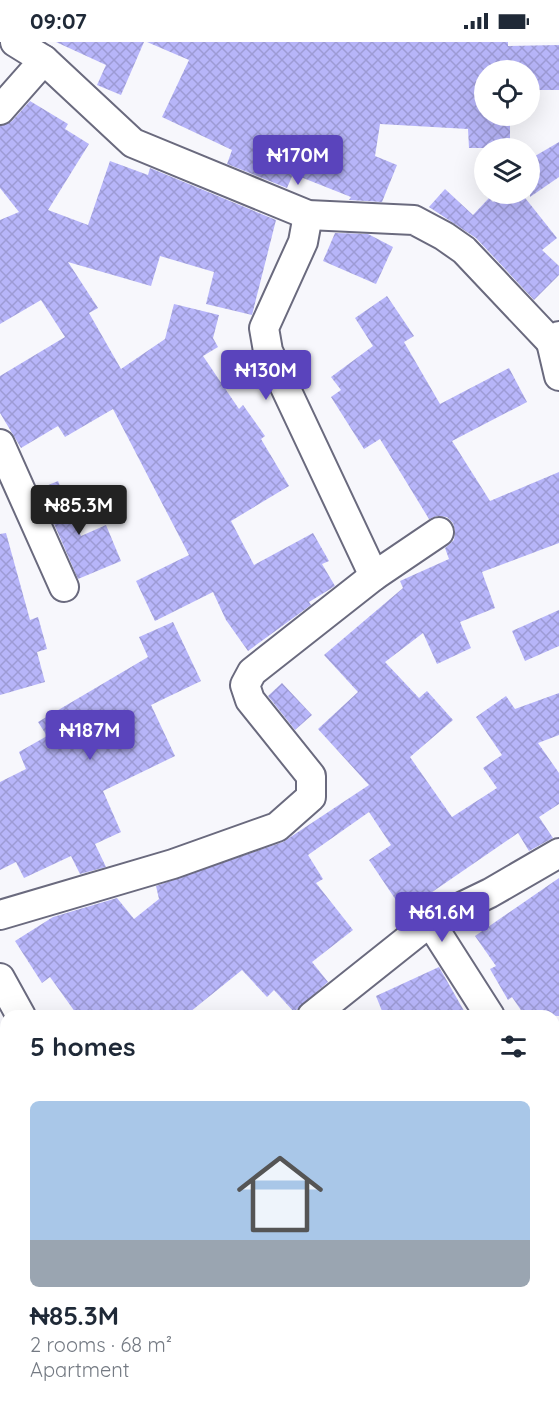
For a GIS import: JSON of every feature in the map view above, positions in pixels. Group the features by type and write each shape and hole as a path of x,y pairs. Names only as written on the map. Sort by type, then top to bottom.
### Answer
{"street":[{"path":"15,42 44,60 133,143 308,215 414,220 434,231 464,250 555,339 559,376"},
{"path":"0,110 44,60"},
{"path":"308,215 303,242 264,328 268,351 374,576"},
{"path":"0,444 64,587"},
{"path":"0,915 173,864 277,827 311,797 311,776 250,700 244,685 252,672 374,576 439,532"},
{"path":"320,1010 430,922 490,893 559,853"},
{"path":"430,922 486,1010"},
{"path":"0,978 18,1010"}],"building":[{"path":"56,42 144,42 121,95 97,85 106,65"},
{"path":"147,42 508,42 508,46 559,45 559,90 540,90 540,60 474,60 474,126 510,126 510,138 474,138 474,148 469,148 468,129 380,124 375,156 397,165 382,202 349,200 351,197 293,174 287,188 227,164 232,150 162,117 189,60"},
{"path":"30,101 68,124 65,129 89,144 48,210 88,225 110,161 148,175 150,168 276,220 252,315 206,304 214,272 160,256 151,286 68,262 98,308 89,313 121,369 165,339 174,304 219,315 213,338 218,347 203,356 239,409 243,405 265,436 261,439 289,486 231,521 254,565 313,533 329,561 322,564 335,586 309,602 311,605 248,651 226,620 213,592 155,621 136,581 189,555 113,409 65,437 58,426 21,448 0,413 0,376 65,337 41,300 0,324 0,220 19,212 0,188 0,126 12,121"},
{"path":"559,142 559,177 540,190 540,153"},
{"path":"445,189 473,215 483,204 530,204 557,238 542,250 559,266 559,275 534,300 476,238 429,207"},
{"path":"335,233 368,234 393,247 376,284 323,261"},
{"path":"387,296 414,336 404,342 440,404 509,368 527,402 452,441 490,501 559,472 559,543 482,572 495,608 460,622 471,648 437,664 423,633 385,662 419,698 427,691 453,720 410,757 452,817 497,788 483,768 502,755 476,717 506,696 515,709 559,693 559,735 538,743 559,773 559,804 539,817 553,838 529,851 518,833 422,899 426,906 408,918 369,860 391,845 369,812 308,855 323,879 316,883 353,930 312,962 328,982 296,1010 292,1010 274,990 267,997 242,970 192,1010 74,1010 50,977 42,983 15,941 53,917 117,898 134,919 159,899 156,886 283,842 369,785 318,729 358,692 324,655 403,588 400,581 449,559 445,548 454,540 455,531 453,523 447,517 437,516 429,519 380,439 364,449 331,397 341,390 331,377 373,346 355,318"},
{"path":"58,481 81,536 106,525 121,561 78,579 39,489"},
{"path":"6,533 30,620 38,617 47,649 37,652 45,682 0,695 0,534"},
{"path":"559,610 559,646 525,661 512,631"},
{"path":"173,622 201,681 151,705 175,756 103,791 121,832 95,844 106,867 80,874 71,856 24,878 16,862 0,870 0,782 26,769 19,752 47,736 38,722 148,657 139,637"},
{"path":"282,683 312,715 295,730 268,696"},
{"path":"559,878 559,1010 521,1010 512,997 508,1000 490,969 496,966 475,936"},
{"path":"439,967 464,1010 382,1010 376,996"}]}
